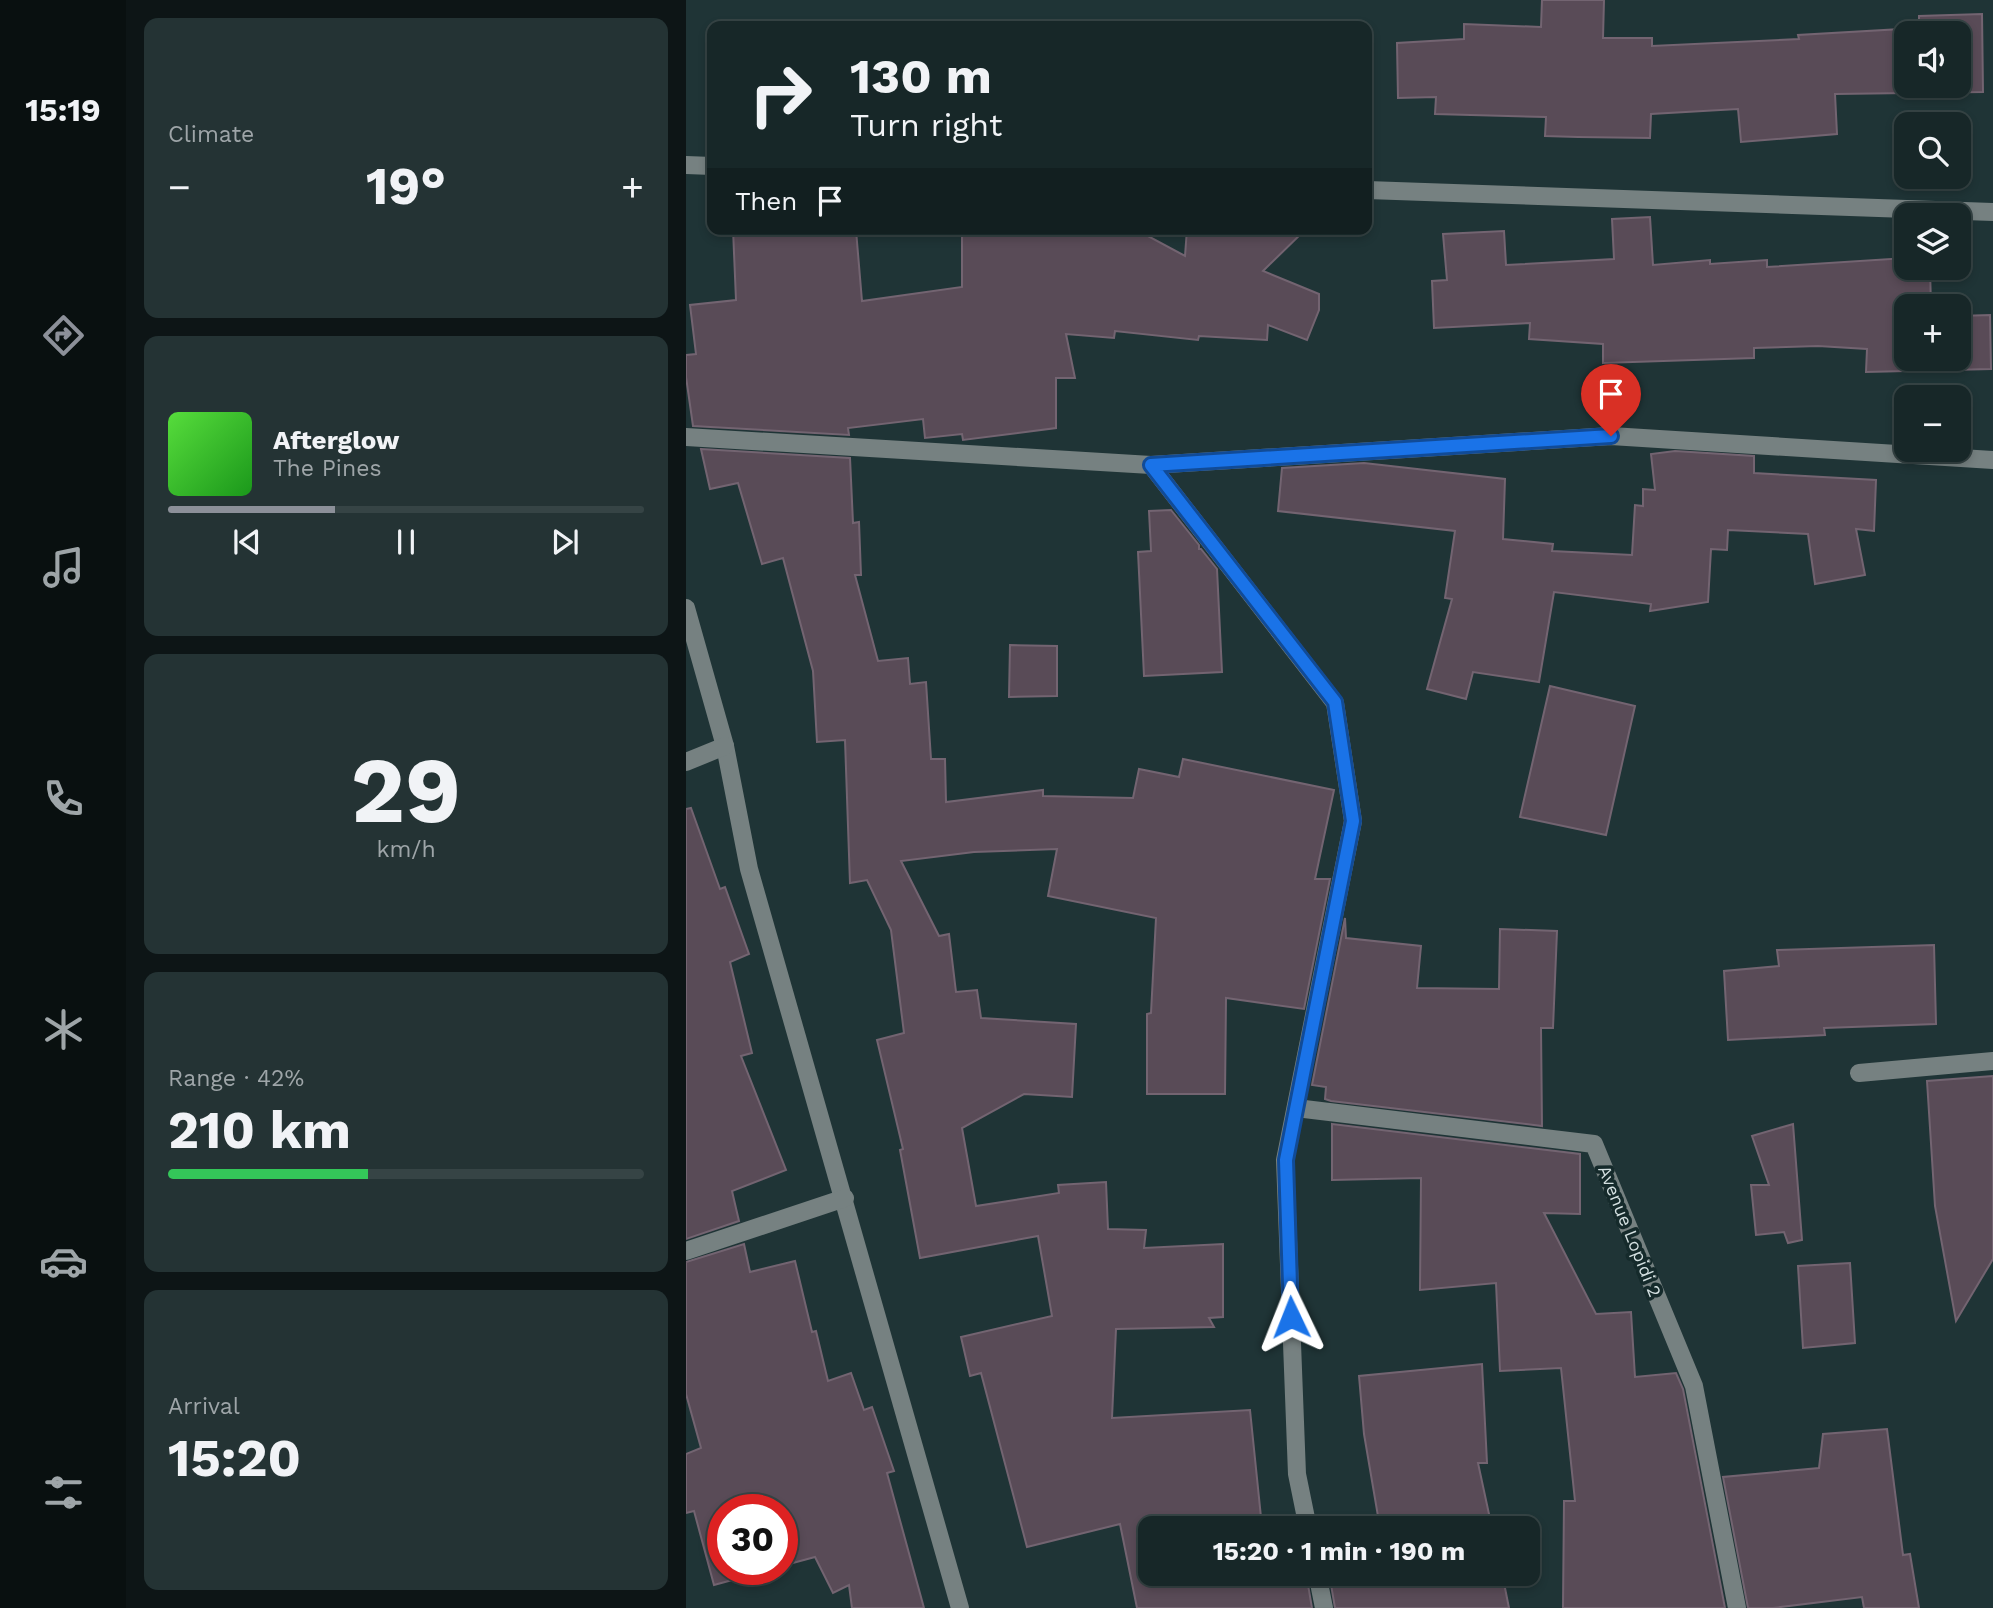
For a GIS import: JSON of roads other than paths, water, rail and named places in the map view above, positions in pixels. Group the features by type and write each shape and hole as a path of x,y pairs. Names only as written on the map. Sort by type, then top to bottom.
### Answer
{"street":[{"path":"686,165 707,166"},
{"path":"1372,190 1993,212"},
{"path":"686,438 1151,465 1611,436 1993,460"},
{"path":"1151,465 1335,702 1353,821 1286,1160 1297,1474 1306,1516"},
{"path":"686,608 725,746 749,869 960,1608"},
{"path":"686,762 725,746"},
{"path":"1859,1073 1993,1061"},
{"name":"Avenue Lopidi 2","path":"1296,1108 1594,1144 1694,1386 1737,1608"},
{"path":"686,1251 845,1198"},
{"path":"1320,1586 1324,1608"}]}
